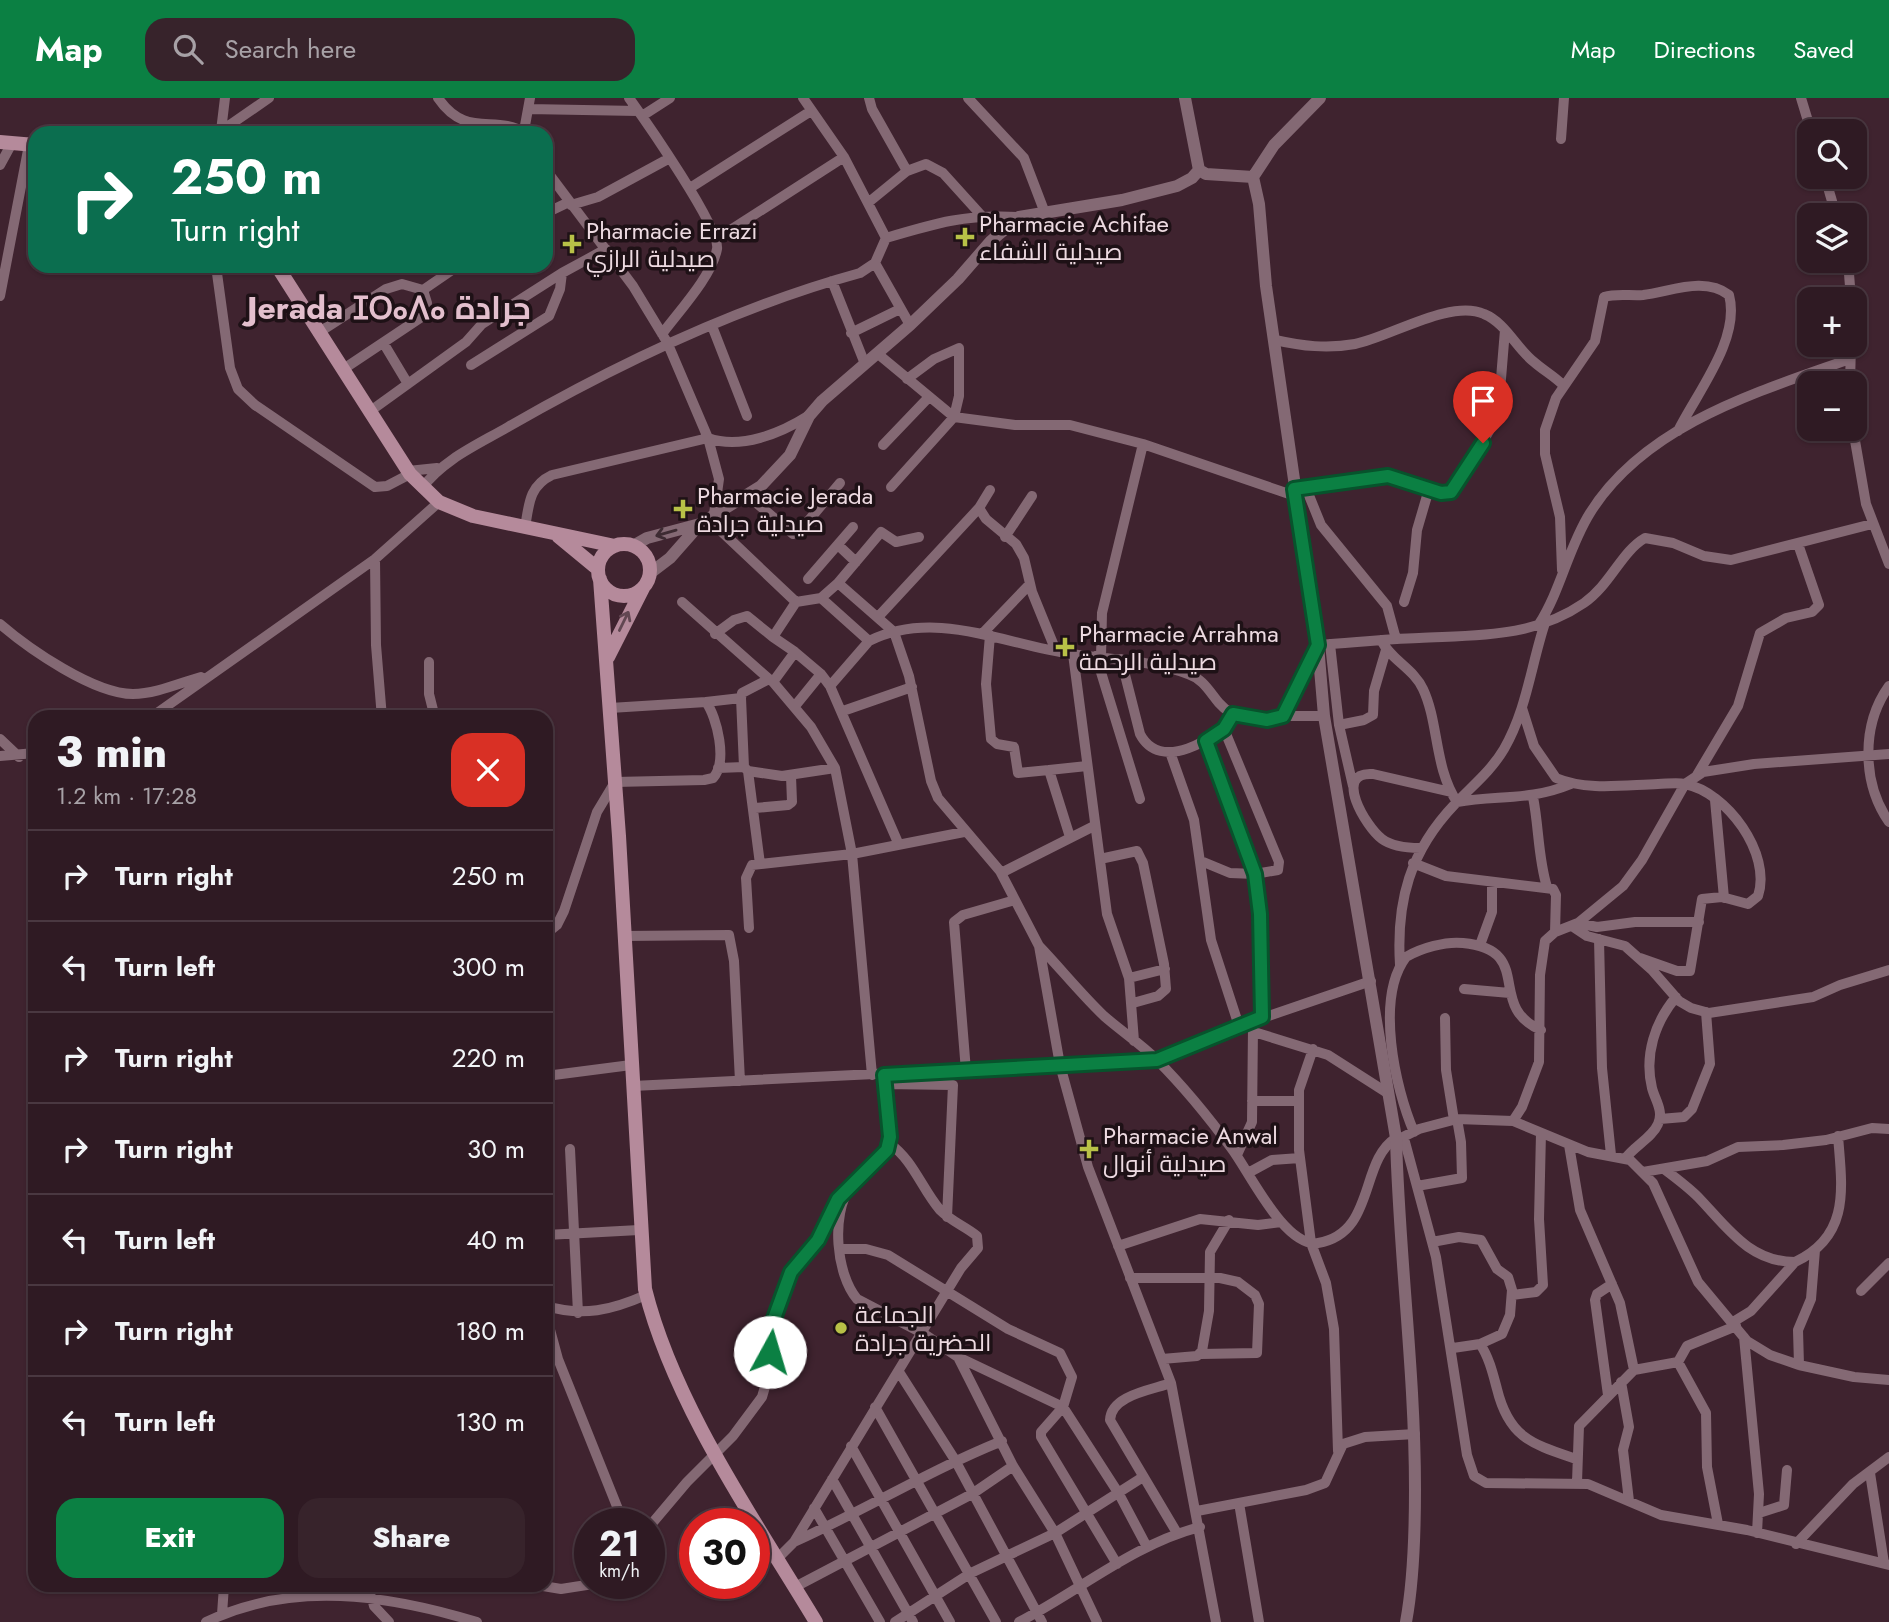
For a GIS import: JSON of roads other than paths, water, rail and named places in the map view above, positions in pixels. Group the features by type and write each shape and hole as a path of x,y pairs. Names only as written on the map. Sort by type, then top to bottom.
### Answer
{"main road":[{"path":"6,142 28,145"},
{"path":"281,273 409,472 422,488 439,502 473,516 525,528 615,546 633,546 646,557 647,580 607,658"},
{"path":"554,533 599,574 609,591 624,596 647,580"},
{"path":"615,546 603,555 599,574 615,782 639,1230 646,1295 656,1333 674,1379 816,1622"}],"street":[{"path":"221,126 225,98"},
{"path":"227,126 269,98"},
{"path":"438,98 463,126"},
{"path":"629,98 690,188 718,238 717,252 709,269 665,338"},
{"path":"525,126 529,103 640,113 670,98"},
{"path":"217,273 230,368 239,389 255,405 375,487 409,472 437,468 665,338 712,326 860,273 875,263 886,238 844,157 803,98"},
{"path":"869,98 872,109 907,171"},
{"path":"968,98 1024,158 1045,213"},
{"path":"1185,98 1199,170 1206,174 1253,177"},
{"path":"1320,98 1274,145 1253,177 1259,204 1266,286 1324,644 1358,805 1375,832 1394,845 1420,848"},
{"path":"1560,139 1564,98"},
{"path":"1801,98 1808,119"},
{"path":"690,188 811,111"},
{"path":"0,166 6,142"},
{"path":"718,238 844,157"},
{"path":"553,210 598,197 668,159"},
{"path":"0,296 28,164"},
{"path":"869,202 907,171 926,164 936,167 981,215"},
{"path":"886,238 956,218 981,215 1019,217 1122,200 1177,186 1192,178 1199,170"},
{"path":"553,180 607,249 665,338 708,438 719,479 714,514 724,536 796,602"},
{"path":"525,528 533,489 545,478 708,438 719,442 740,442 790,427 808,416 910,325 958,279 991,241 1019,217"},
{"path":"369,412 466,342 482,324 562,273 607,249"},
{"path":"875,263 910,325"},
{"path":"423,290 448,273"},
{"path":"471,365 549,316 560,289 562,273"},
{"path":"832,281 864,364"},
{"path":"318,333 386,289 402,284 423,290"},
{"path":"1562,570 1560,517 1545,442 1548,415 1563,385 1595,341 1604,297 1650,294 1686,286 1725,292 1731,300 1724,344 1678,430"},
{"path":"342,370 423,316 426,303 423,290"},
{"path":"851,333 900,309"},
{"path":"1275,340 1312,347 1338,346 1378,338 1463,310 1486,314 1505,330 1532,361 1563,385"},
{"path":"712,326 747,416"},
{"path":"878,354 954,417 1015,425 1070,425 1299,491 1388,476 1447,493 1458,486 1493,426 1500,403 1505,330"},
{"path":"384,344 408,384"},
{"path":"891,487 954,417 959,396 959,348 934,359 907,379"},
{"path":"1414,1132 1399,1088 1391,1030 1390,993 1400,965 1400,909 1413,863 1420,848 1457,802 1490,771 1512,734 1522,708 1542,624 1562,570 1590,514 1607,488 1651,448 1678,430 1768,389 1850,359 1850,371"},
{"path":"883,445 928,398"},
{"path":"647,580 700,524 747,495 790,455 808,416"},
{"path":"1855,441 1872,524 1889,564"},
{"path":"1140,799 1098,656 1102,613 1143,444"},
{"path":"422,488 437,468"},
{"path":"747,495 785,531 793,534 799,532 840,483"},
{"path":"1404,602 1413,573 1417,530 1429,489"},
{"path":"878,617 979,508 990,490"},
{"path":"1299,491 1321,525 1387,606 1396,639"},
{"path":"1005,537 1032,496"},
{"path":"161,710 375,559 439,502"},
{"path":"979,508 1005,537 1016,544 1024,558 1030,584 1056,651"},
{"path":"633,546 647,538 700,524"},
{"path":"1324,644 1383,645 1396,639 1505,635 1542,624 1568,613 1602,588 1633,546 1645,538 1673,543 1704,556 1731,560 1872,524"},
{"path":"808,579 853,527"},
{"path":"773,637 796,602 821,597 838,583 881,532 896,542 919,537"},
{"path":"1555,932 1575,925 1634,873 1685,784 1697,775 1738,706 1760,633 1786,618 1812,611 1819,605 1798,544"},
{"path":"838,545 856,562"},
{"path":"375,559 376,645 381,710"},
{"path":"838,583 894,632 912,687 931,781 938,798 1001,873 1039,946 1103,1015 1157,1060 1237,1156 1291,1234 1311,1243 1334,1237 1352,1222 1364,1202 1382,1150 1399,1138 1455,1119 1513,1121 1569,1145 1625,1159 1643,1172 1653,1183 1698,1282 1744,1337 1758,1349 1800,1365 1854,1377 1889,1380"},
{"path":"1030,584 987,634 986,684 991,739 997,744 1014,747 1018,773 1087,766"},
{"path":"821,597 869,641"},
{"path":"682,602 715,634 771,680 795,706 835,768 852,855 872,1075"},
{"path":"715,634 734,620 747,616 821,674 843,711 899,845"},
{"path":"0,624 39,656 119,693 145,693 210,675"},
{"path":"830,686 869,641 894,632 955,627 1056,651 1121,659 1192,675 1233,714 1267,720 1283,716 1324,716"},
{"path":"1283,716 1324,644"},
{"path":"1324,644 1324,716 1389,1094 1399,1138 1398,1206 1415,1434 1415,1520 1406,1622"},
{"path":"1339,725 1364,720 1373,715 1374,691 1383,645"},
{"path":"1383,645 1422,686 1451,792 1457,802"},
{"path":"760,864 755,808 746,769 741,698 742,693 771,680 795,652"},
{"path":"1073,654 1107,914 1129,978 1135,1041"},
{"path":"1121,659 1140,734 1147,745 1170,751 1206,741 1224,729 1233,714"},
{"path":"429,662 429,694 433,710"},
{"path":"795,706 821,674"},
{"path":"1889,686 1874,712 1868,754 1872,790 1889,822"},
{"path":"843,711 912,687"},
{"path":"610,708 741,698"},
{"path":"553,928 565,911 597,811 615,782 713,778 719,768 716,720 706,702"},
{"path":"1522,708 1540,759 1556,778 1571,784"},
{"path":"1201,861 1230,873 1255,874 1276,871 1280,866 1224,729"},
{"path":"0,739 19,757"},
{"path":"1206,741 1255,874 1260,914 1252,1122 1237,1156"},
{"path":"1170,751 1194,820 1211,940 1239,1026"},
{"path":"1697,775 1754,764 1889,754"},
{"path":"0,756 28,755"},
{"path":"719,768 791,776 835,768"},
{"path":"1049,770 1070,837"},
{"path":"1353,786 1356,777 1367,773 1451,792"},
{"path":"755,808 788,805 792,802 791,776"},
{"path":"1457,802 1487,797 1533,797 1571,784 1685,784 1715,800 1752,839 1763,874 1758,896 1752,902 1724,898 1702,899 1689,972 1677,971 1640,958"},
{"path":"1533,797 1539,829 1539,860 1547,887"},
{"path":"1715,800 1724,898"},
{"path":"1001,873 1094,826"},
{"path":"749,929 746,878 752,865 852,855 964,832"},
{"path":"1100,859 1132,851 1140,855 1165,969 1163,993 1133,1003"},
{"path":"1413,863 1446,876 1547,887 1553,889 1556,895 1555,932 1542,950 1539,1062 1522,1107 1513,1121"},
{"path":"1480,945 1492,912 1492,883"},
{"path":"966,1070 954,922 963,915 1015,900"},
{"path":"1575,925 1597,927 1635,922 1699,922"},
{"path":"1575,925 1599,939 1625,946 1640,958 1676,997 1691,1008 1706,1012 1755,1008 1814,997 1840,985 1889,971"},
{"path":"624,936 729,935 734,961 740,1082"},
{"path":"1599,939 1602,1068 1611,1155"},
{"path":"1400,965 1411,954 1446,943 1480,945 1500,956 1508,974 1510,993 1524,1021 1541,1030"},
{"path":"1039,946 1060,1065 1088,1167 1171,1382 1216,1622"},
{"path":"1129,978 1165,969"},
{"path":"884,1079 966,1070 1157,1060 1239,1026 1256,1023 1371,981"},
{"path":"1464,989 1510,993"},
{"path":"1625,1159 1655,1130 1660,1119 1651,1079 1651,1054 1658,1022 1676,997"},
{"path":"1660,1119 1684,1117 1695,1101 1710,1064 1706,1012"},
{"path":"1417,1185 1462,1178 1461,1142 1446,1070 1445,1018"},
{"path":"1256,1023 1343,1063 1389,1094"},
{"path":"1313,1049 1302,1078 1298,1101 1300,1158 1311,1243 1326,1283 1334,1329 1338,1451"},
{"path":"553,1075 631,1065"},
{"path":"633,1086 872,1075 884,1079 953,1085 947,1217"},
{"path":"665,1509 733,1436 765,1390 772,1324 791,1272 818,1240 833,1206 866,1168 882,1157 890,1144 884,1079"},
{"path":"1252,1101 1298,1101"},
{"path":"1643,1172 1707,1161 1738,1147 1783,1145 1871,1128 1889,1129"},
{"path":"1512,1295 1536,1292 1542,1285 1539,1219 1541,1133"},
{"path":"1678,1362 1687,1346 1735,1324 1751,1311 1795,1262 1815,1250 1831,1228 1843,1200 1838,1136"},
{"path":"1399,1138 1407,1146 1432,1242 1453,1348 1467,1455 1474,1476 1486,1483 1496,1484 1577,1482 1598,1487 1661,1515 1717,1524 1886,1564 1870,1473"},
{"path":"778,1558 794,1542 875,1407 924,1334 979,1243 974,1233 947,1217 905,1157 890,1144"},
{"path":"1569,1145 1580,1210 1620,1303 1634,1370"},
{"path":"570,1149 578,1313"},
{"path":"1248,1173 1272,1160 1300,1158"},
{"path":"1664,1169 1697,1196 1747,1247 1763,1257 1795,1262"},
{"path":"848,1189 840,1216 840,1249 845,1278 857,1299 924,1334 958,1357 1063,1407 1119,1494 1147,1547"},
{"path":"1118,1246 1193,1220 1229,1220 1258,1225 1281,1222"},
{"path":"1200,1354 1207,1333 1210,1252 1229,1220"},
{"path":"553,1235 639,1230"},
{"path":"1432,1242 1459,1237 1481,1240 1497,1269 1508,1278 1512,1295 1505,1331 1480,1344 1453,1348"},
{"path":"840,1249 879,1251 1008,1329 1060,1353 1072,1377 1063,1407 1041,1432 1041,1437 1117,1564"},
{"path":"1800,1365 1798,1330 1811,1299 1815,1250"},
{"path":"1861,1290 1889,1263"},
{"path":"1130,1278 1233,1279 1255,1295 1259,1304 1258,1353 1200,1354 1162,1359"},
{"path":"1608,1395 1595,1300 1597,1294 1612,1284"},
{"path":"553,1308 578,1313 613,1308 646,1295"},
{"path":"1744,1337 1759,1513 1757,1533"},
{"path":"553,1341 618,1508"},
{"path":"1480,1344 1493,1372 1504,1415 1513,1428 1527,1441 1576,1459"},
{"path":"958,1357 1013,1466 1055,1533 1097,1622"},
{"path":"1577,1482 1579,1426 1634,1370 1678,1362"},
{"path":"1678,1362 1706,1413 1707,1467 1717,1524"},
{"path":"899,1372 955,1460 1008,1554 1039,1617"},
{"path":"1171,1382 1121,1401 1110,1414 1114,1427 1177,1533"},
{"path":"1621,1382 1629,1427 1623,1455 1629,1502"},
{"path":"875,1407 917,1478 934,1514 971,1573 996,1622"},
{"path":"1197,1511 1306,1490 1325,1483 1343,1444 1355,1439 1415,1434"},
{"path":"794,1542 853,1515 917,1478 1002,1441"},
{"path":"851,1446 950,1622"},
{"path":"1796,1544 1853,1484 1889,1457"},
{"path":"795,1587 972,1494 1013,1466"},
{"path":"1759,1513 1784,1505 1787,1470"},
{"path":"895,1622 911,1618 936,1594 1008,1554 1055,1533 1143,1477"},
{"path":"832,1479 911,1618"},
{"path":"1239,1503 1259,1622"},
{"path":"814,1508 880,1622"},
{"path":"1019,1622 1039,1617 1080,1587 1147,1547 1177,1533 1200,1527"},
{"path":"553,1588 574,1587"},
{"path":"222,1614 224,1592"},
{"path":"368,1597 372,1592"},
{"path":"368,1597 389,1622"},
{"path":"206,1622 222,1614 274,1598 368,1597 477,1622"}],"place":[{"name":"Pharmacie Achifae صيدلية الشفاء","path":"965,237"},
{"name":"Pharmacie Errazi صيدلية الرازي","path":"572,244"},
{"name":"Pharmacie Jerada صيدلية جرادة","path":"683,509"},
{"name":"Pharmacie Arrahma صيدلية الرحمة","path":"1065,647"},
{"name":"Pharmacie Anwal صيدلية أنوال","path":"1089,1149"},
{"name":"الجماعة الحضرية جرادة","path":"841,1328"}],"district":[{"name":"Jerada ⵊⵔⴰⴷⴰ جرادة","path":"389,308"}]}
